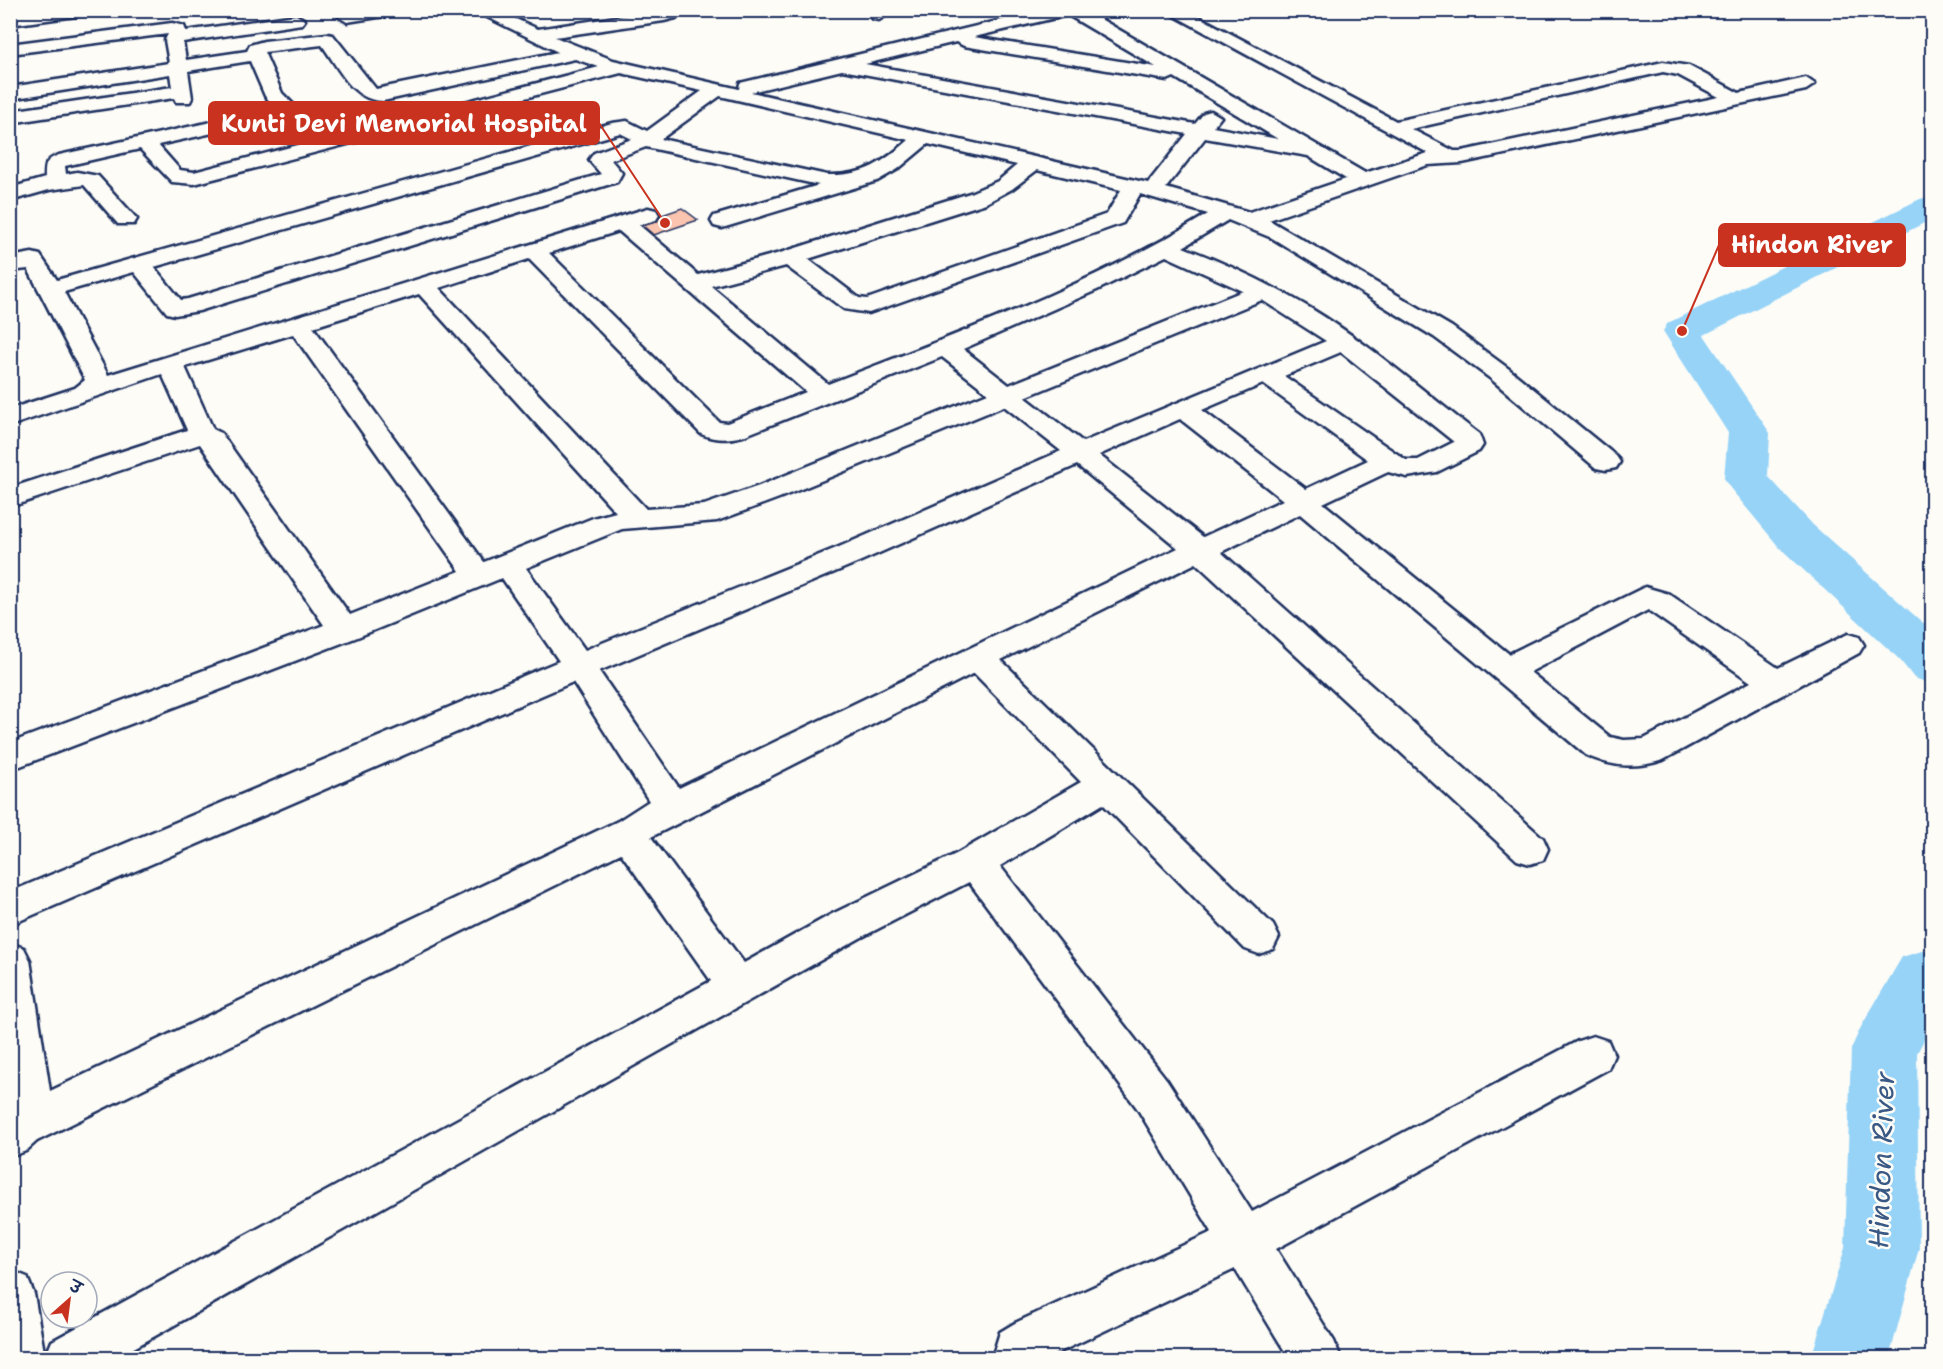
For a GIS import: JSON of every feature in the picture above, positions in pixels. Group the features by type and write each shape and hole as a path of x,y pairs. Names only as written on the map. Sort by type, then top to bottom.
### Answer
{"street":[{"path":"10,20 84,10"},
{"path":"347,17 391,10"},
{"path":"481,10 576,53 621,67 1144,189 1239,215 1280,233 1443,332 1500,374 1606,462"},
{"path":"533,35 664,16 670,14 669,10"},
{"path":"747,87 1066,10"},
{"path":"1072,10 1364,181"},
{"path":"1172,10 1447,156"},
{"path":"171,44 299,20 302,22 307,40"},
{"path":"10,49 172,28 178,30 171,44 182,95 10,117"},
{"path":"950,39 1186,78"},
{"path":"50,184 56,180 55,164 283,112 286,108 274,96 256,55 256,49 264,46 307,40 331,41 365,91 372,95 383,95 576,53"},
{"path":"10,93 256,55"},
{"path":"842,65 1311,151"},
{"path":"145,142 173,174 179,178 194,177 621,67"},
{"path":"1393,127 1663,67 1683,70 1735,99"},
{"path":"534,251 710,428 720,432 733,430 945,347 1116,274 1239,215 1364,181 1424,160 1447,156 1462,157 1806,84"},
{"path":"140,263 172,305 180,309 610,178 612,173 599,160 601,157 645,141 716,90"},
{"path":"788,258 797,262 852,304 868,306 1115,218 1201,130 1224,99"},
{"path":"50,289 619,127 631,129 645,141 827,182 848,183"},
{"path":"722,221 885,171 923,138"},
{"path":"694,284 778,258 788,258 978,198 1005,185 1033,163"},
{"path":"10,195 77,178 91,180 126,219"},
{"path":"10,418 84,394 96,387 648,215"},
{"path":"623,223 823,393"},
{"path":"1167,249 1219,268 1318,323 1469,440 1469,446 1417,470 1400,470 1265,374"},
{"path":"10,264 32,260 98,380 96,387"},
{"path":"424,286 639,519"},
{"path":"10,757 344,630 603,525 639,519 707,514 1263,291"},
{"path":"299,325 493,569 579,666 665,793 669,802 647,822 633,841 738,987"},
{"path":"10,909 579,666 850,554 1183,408 1344,342"},
{"path":"945,347 1200,550 1530,849"},
{"path":"171,365 202,434 211,439 344,630"},
{"path":"1183,408 1304,502 1598,746 1611,752 1629,755 1650,751 1848,645"},
{"path":"10,498 202,434"},
{"path":"16,1131 978,657 1383,464 1384,460"},
{"path":"1506,670 1646,598 1658,602 1776,683"},
{"path":"978,657 1259,937"},
{"path":"69,1359 846,926 971,864 1106,785"},
{"path":"971,864 980,868 1152,1094 1317,1359"},
{"path":"10,960 30,1102 16,1131"},
{"path":"1016,1359 1017,1349 1032,1340 1244,1241 1593,1055"},
{"path":"10,1294 21,1359"}],"building":[{"path":"682,208 698,220 648,237 633,225"}],"waterway":[{"name":"Hindon River","path":"1932,206 1682,331 1749,433 1746,478 1796,536 1918,647 1932,665"},
{"name":"Hindon River","path":"1850,1358 1882,1248 1884,1049 1925,977 1932,976"}],"place":[{"name":"Kunti Devi Memorial Hospital","path":"665,223"},
{"name":"Hindon River","path":"1682,331"}]}
